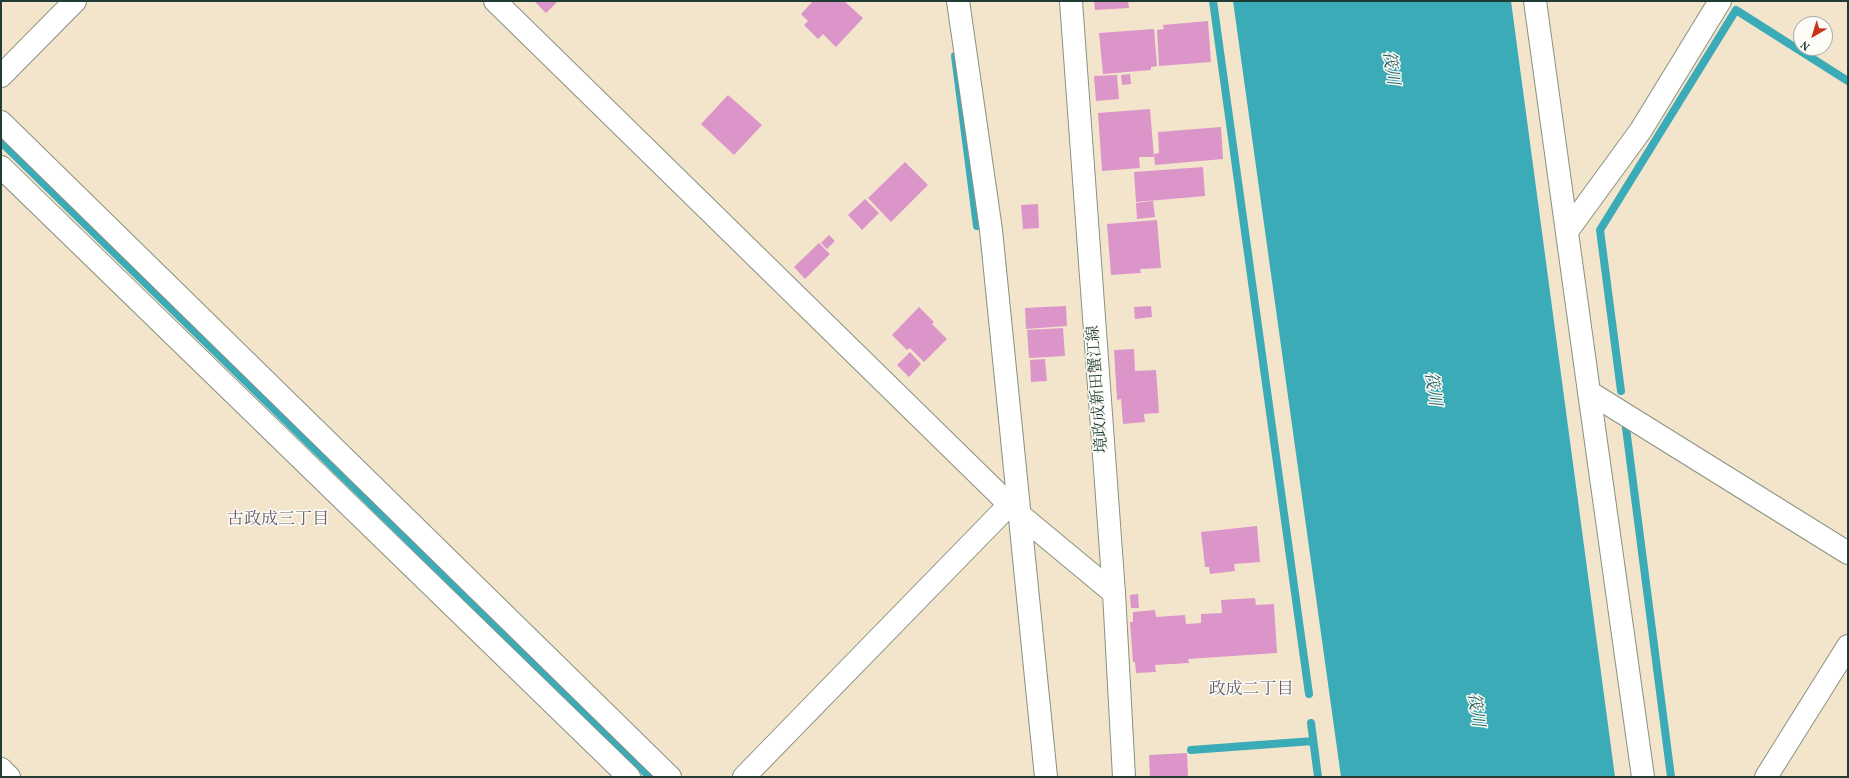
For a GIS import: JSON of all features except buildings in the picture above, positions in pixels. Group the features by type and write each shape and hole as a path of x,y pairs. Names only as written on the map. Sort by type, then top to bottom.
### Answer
{"street":[{"path":"1,76 75,1"},
{"path":"495,1 1014,510 1114,593"},
{"path":"958,1 991,230 1014,510 1046,777"},
{"name":"境政成新田蟹江線","path":"1072,1 1114,593 1124,777"},
{"path":"1535,1 1643,777"},
{"path":"1568,230 1641,130 1720,1"},
{"path":"1,122 670,777"},
{"path":"1,167 629,777"},
{"path":"1589,392 1848,553"},
{"path":"744,777 1014,510"},
{"path":"1766,777 1848,646"},
{"path":"1,769 9,777"}],"water":[{"name":"筏川","path":"1233,1 1511,1 1615,777 1341,777"}],"waterway":[{"path":"1213,1 1309,694"},
{"path":"1621,391 1600,230 1736,10 1848,81"},
{"path":"955,56 977,226"},
{"path":"1,142 650,777"},
{"path":"1626,428 1671,777"},
{"path":"1311,723 1318,777"},
{"path":"1191,750 1313,741"}],"district":[{"name":"古政成三丁目","path":"278,521"},
{"name":"政成二丁目","path":"1251,691"}]}
